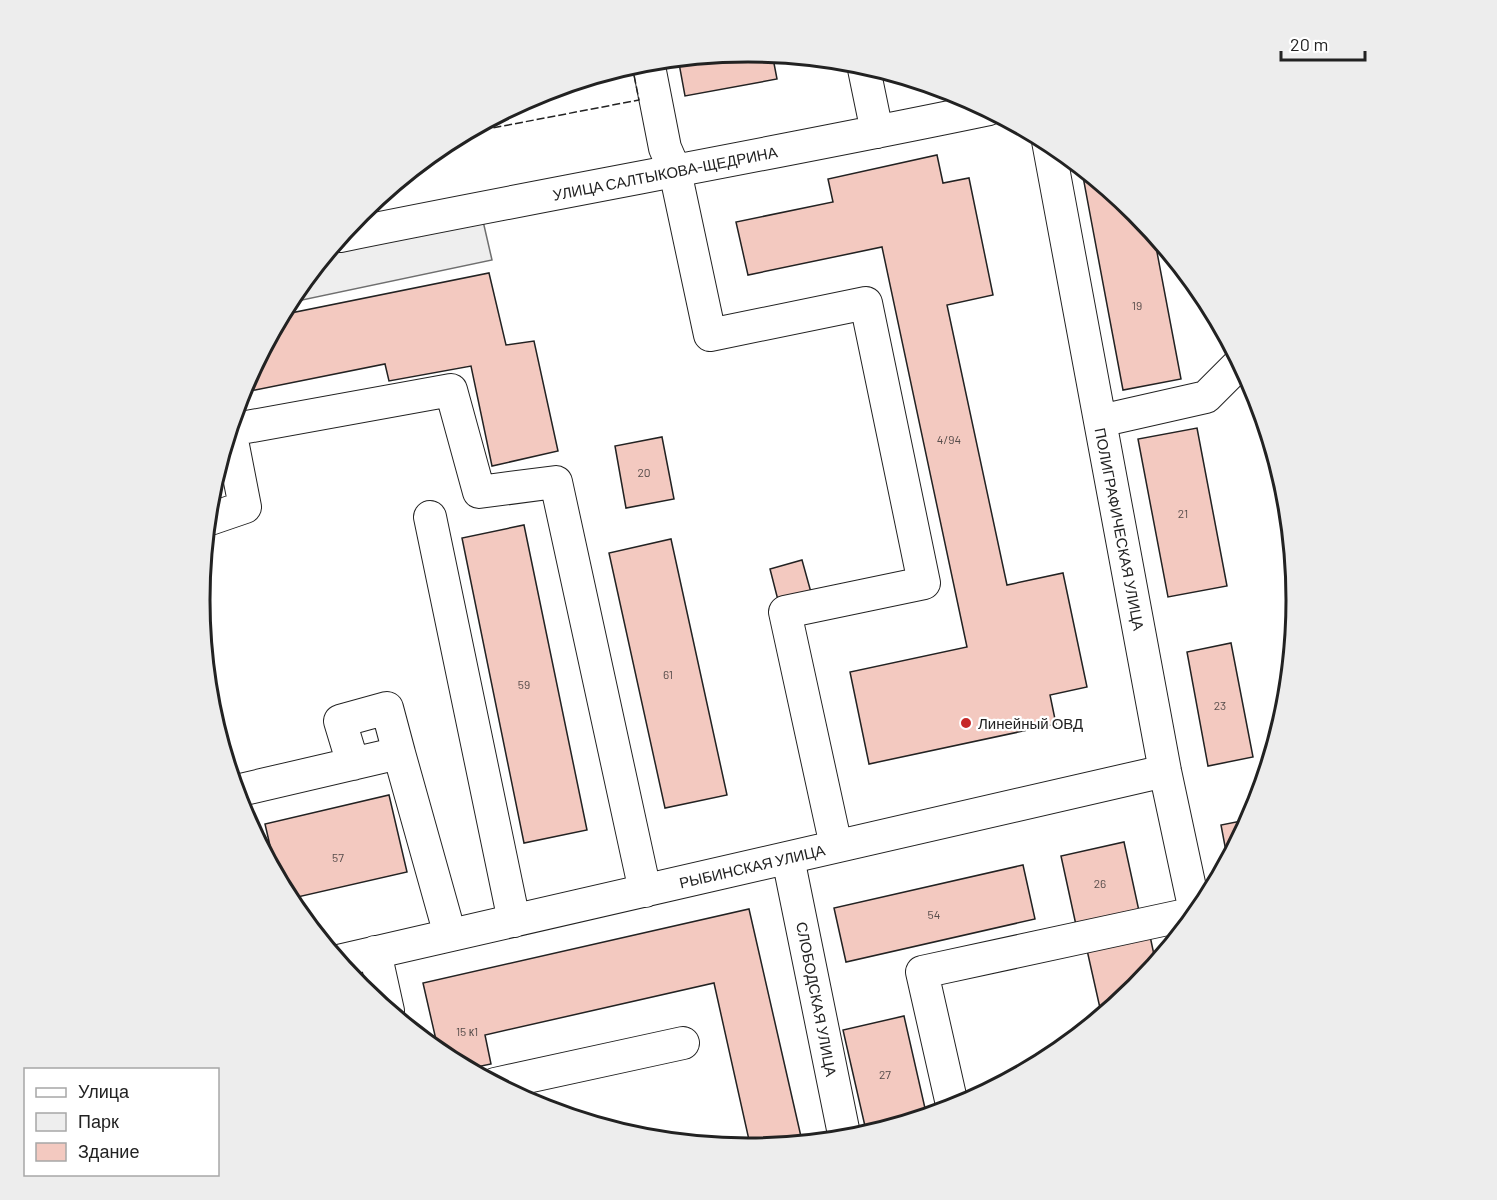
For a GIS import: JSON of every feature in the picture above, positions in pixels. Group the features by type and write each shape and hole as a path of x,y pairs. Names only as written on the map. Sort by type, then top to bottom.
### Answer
{"street":[{"path":"650,71 665,148 675,171 710,335 866,303 924,583 786,612 836,846"},
{"path":"864,74 877,132"},
{"name":"УЛИЦА САЛТЫКОВА-ЩЕДРИНА","path":"355,233 976,112"},
{"name":"ПОЛИГРАФИЧЕСКАЯ УЛИЦА","path":"1050,154 1165,771 1193,904"},
{"path":"1100,422 1206,397 1234,369"},
{"path":"239,428 451,390 479,492 556,482 645,891"},
{"path":"217,517 245,507 233,445"},
{"path":"430,517 514,921"},
{"path":"352,764 340,721 387,708 450,935"},
{"path":"245,789 399,753"},
{"name":"РЫБИНСКАЯ УЛИЦА","path":"347,959 1165,771"},
{"name":"СЛОБОДСКАЯ УЛИЦА","path":"788,858 843,1130"},
{"path":"951,1100 922,972 1183,917"},
{"path":"375,952 385,997"},
{"path":"507,1081 683,1043"}],"green space":[{"path":"483,221 492,260 302,300 339,251"}],"building":[{"path":"774,63 777,79 685,96 679,66"},
{"path":"937,155 943,183 969,178 993,295 947,305 1007,585 1063,573 1087,687 1050,695 1056,724 869,764 850,672 967,647 882,247 748,275 736,222 833,202 828,179"},
{"path":"1083,179 1129,219 1156,249 1181,379 1123,390"},
{"path":"489,273 506,345 534,341 558,451 492,466 471,366 389,381 385,364 253,390 294,312"},
{"path":"1197,428 1227,586 1168,597 1138,439"},
{"path":"662,437 674,499 626,508 615,446"},
{"path":"524,525 587,830 524,843 462,538"},
{"path":"671,539 727,795 665,808 609,553"},
{"path":"802,560 812,596 779,604 770,569"},
{"path":"1231,643 1253,757 1208,766 1187,652"},
{"path":"389,795 407,872 299,897 270,846 265,824"},
{"path":"1239,821 1225,849 1221,825"},
{"path":"1124,842 1139,911 1076,925 1061,856"},
{"path":"1023,865 1035,919 846,962 834,908"},
{"path":"749,909 801,1136 749,1138 714,983 485,1035 491,1064 480,1066 436,1038 423,983"},
{"path":"1150,936 1154,954 1100,1008 1087,950"},
{"path":"904,1016 925,1109 865,1125 843,1030"}],"fence":[{"path":"489,129 639,100 634,74"}],"place":[{"name":"Линейный ОВД","path":"966,723"}]}
